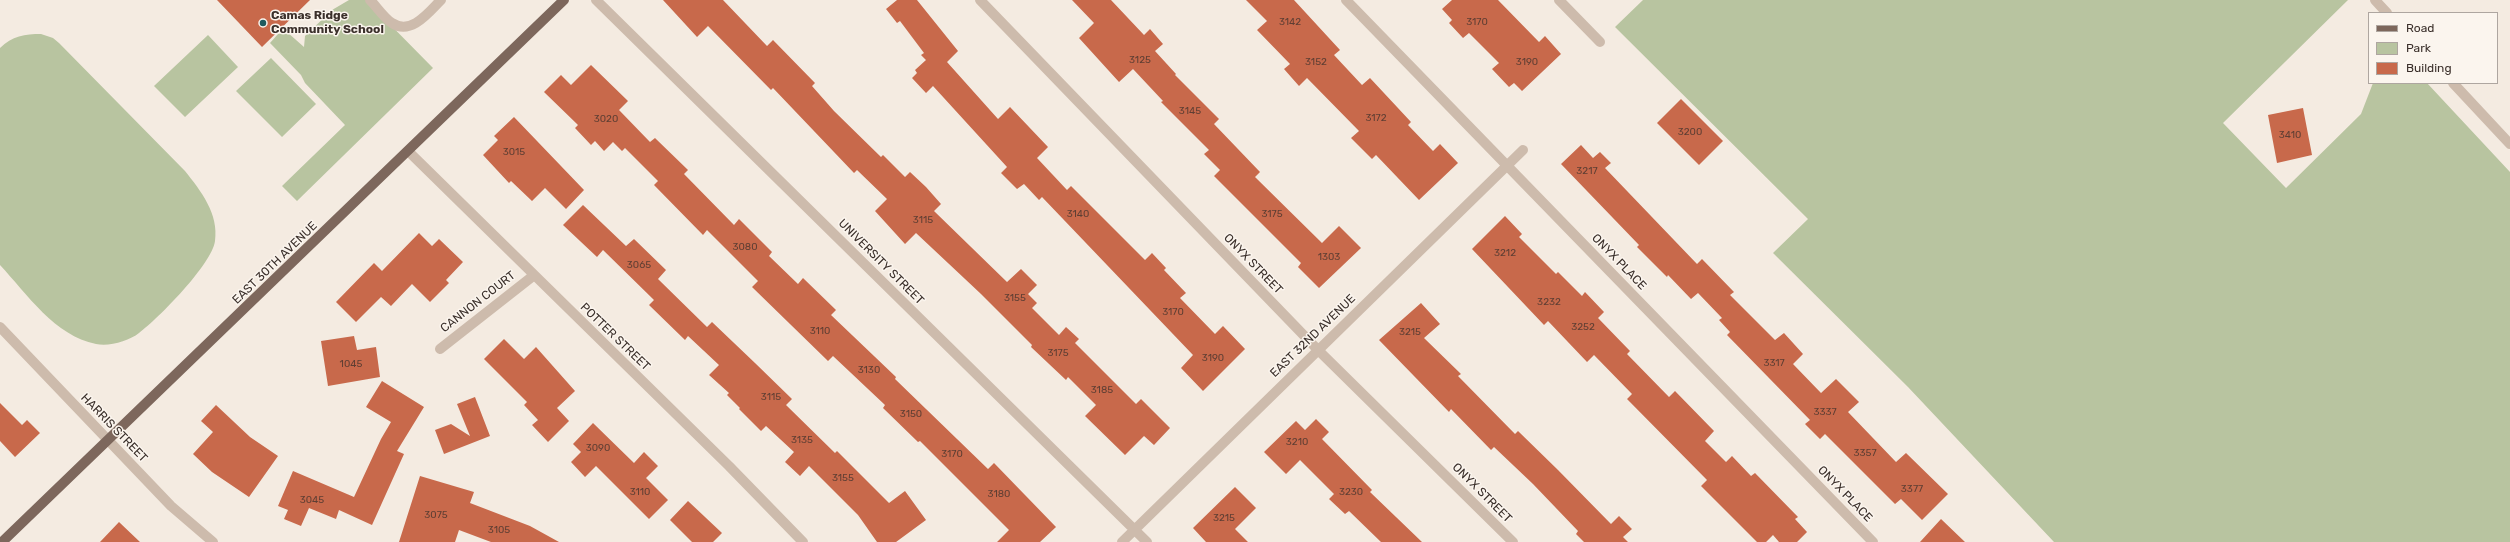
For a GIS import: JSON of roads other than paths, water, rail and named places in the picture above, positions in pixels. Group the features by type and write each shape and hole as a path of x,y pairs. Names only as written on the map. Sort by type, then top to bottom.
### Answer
{"main road":[{"name":"EAST 30TH AVENUE","path":"2,542 109,441 564,0"}],"street":[{"path":"370,0 392,23 405,27 419,22 441,0"},
{"name":"UNIVERSITY STREET","path":"596,0 1147,542"},
{"name":"ONYX STREET","path":"980,0 1318,350 1513,542"},
{"name":"ONYX PLACE","path":"1346,0 1873,542"},
{"path":"1559,0 1600,42"},
{"path":"2375,0 2386,12"},
{"path":"2454,84 2510,144"},
{"name":"EAST 32ND AVENUE","path":"1122,542 1523,150"},
{"name":"POTTER STREET","path":"408,151 533,276 729,466 803,542"},
{"name":"CANNON COURT","path":"440,349 533,276"},
{"name":"HARRIS STREET","path":"0,328 171,506 213,542"}],"place":[{"name":"Camas Ridge Community School","path":"263,23"}]}
